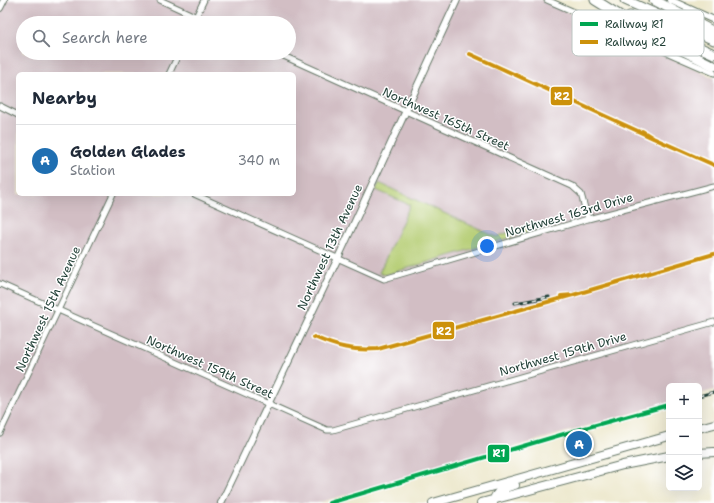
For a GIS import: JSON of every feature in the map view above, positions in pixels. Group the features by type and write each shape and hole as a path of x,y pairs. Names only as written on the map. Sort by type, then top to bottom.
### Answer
{"highway":[{"path":"595,0 617,10"},
{"path":"595,0 611,10"},
{"path":"625,0 647,10"},
{"path":"654,0 673,10"},
{"path":"704,27 714,32"},
{"path":"704,36 714,40"},
{"path":"704,49 714,54"},
{"path":"694,56 714,66"}],"main road":[{"path":"702,427 714,424"},
{"path":"433,503 666,437"},
{"path":"702,453 714,452"},
{"path":"465,494 488,502 623,465 666,457"},
{"path":"488,502 500,490 537,479 548,470"},
{"path":"513,503 523,492"}],"street":[{"path":"0,8 4,0"},
{"path":"160,0 194,16"},
{"path":"196,16 204,0"},
{"name":"Northwest 13th Avenue","path":"221,503 338,258 457,0"},
{"path":"547,0 572,11"},
{"path":"670,0 692,10"},
{"path":"704,15 714,20"},
{"path":"675,56 714,73"},
{"path":"170,72 176,60"},
{"name":"Northwest 165th Street","path":"292,60 572,186 581,194 588,219"},
{"path":"0,106 16,114"},
{"name":"Northwest 163rd Drive","path":"338,258 384,278 588,219 714,186"},
{"name":"Northwest 15th Avenue","path":"0,433 112,196"},
{"path":"198,196 338,258"},
{"name":"Northwest 159th Street","path":"0,284 327,430 333,430 417,406"},
{"name":"Northwest 159th Drive","path":"417,406 714,322"}],"shaded area":[{"path":"0,0 541,0 572,14 572,56 665,56 714,78 714,390 702,393 702,383 666,383 666,404 317,503 0,503"}],"green space":[{"path":"379,183 496,237 528,225 532,231 385,275 379,273 410,205 376,190"}],"railway":[{"path":"470,54 653,138"},
{"path":"649,135 714,165"},
{"path":"567,295 714,254"},
{"path":"314,337 345,348 378,349 573,295"},
{"path":"515,303 549,297"},
{"path":"702,395 714,392"},
{"path":"329,503 574,431 666,406"}],"rail line":[{"name":"R2","path":"470,54 653,138"},
{"name":"R2","path":"642,131 653,138 714,165"},
{"name":"R2","path":"561,296 573,295 714,254"},
{"name":"R2","path":"314,337 345,348 378,349 573,295"},
{"name":"R1","path":"329,503 574,431 666,406"}],"place":[{"name":"Golden Glades","path":"579,444"}]}
